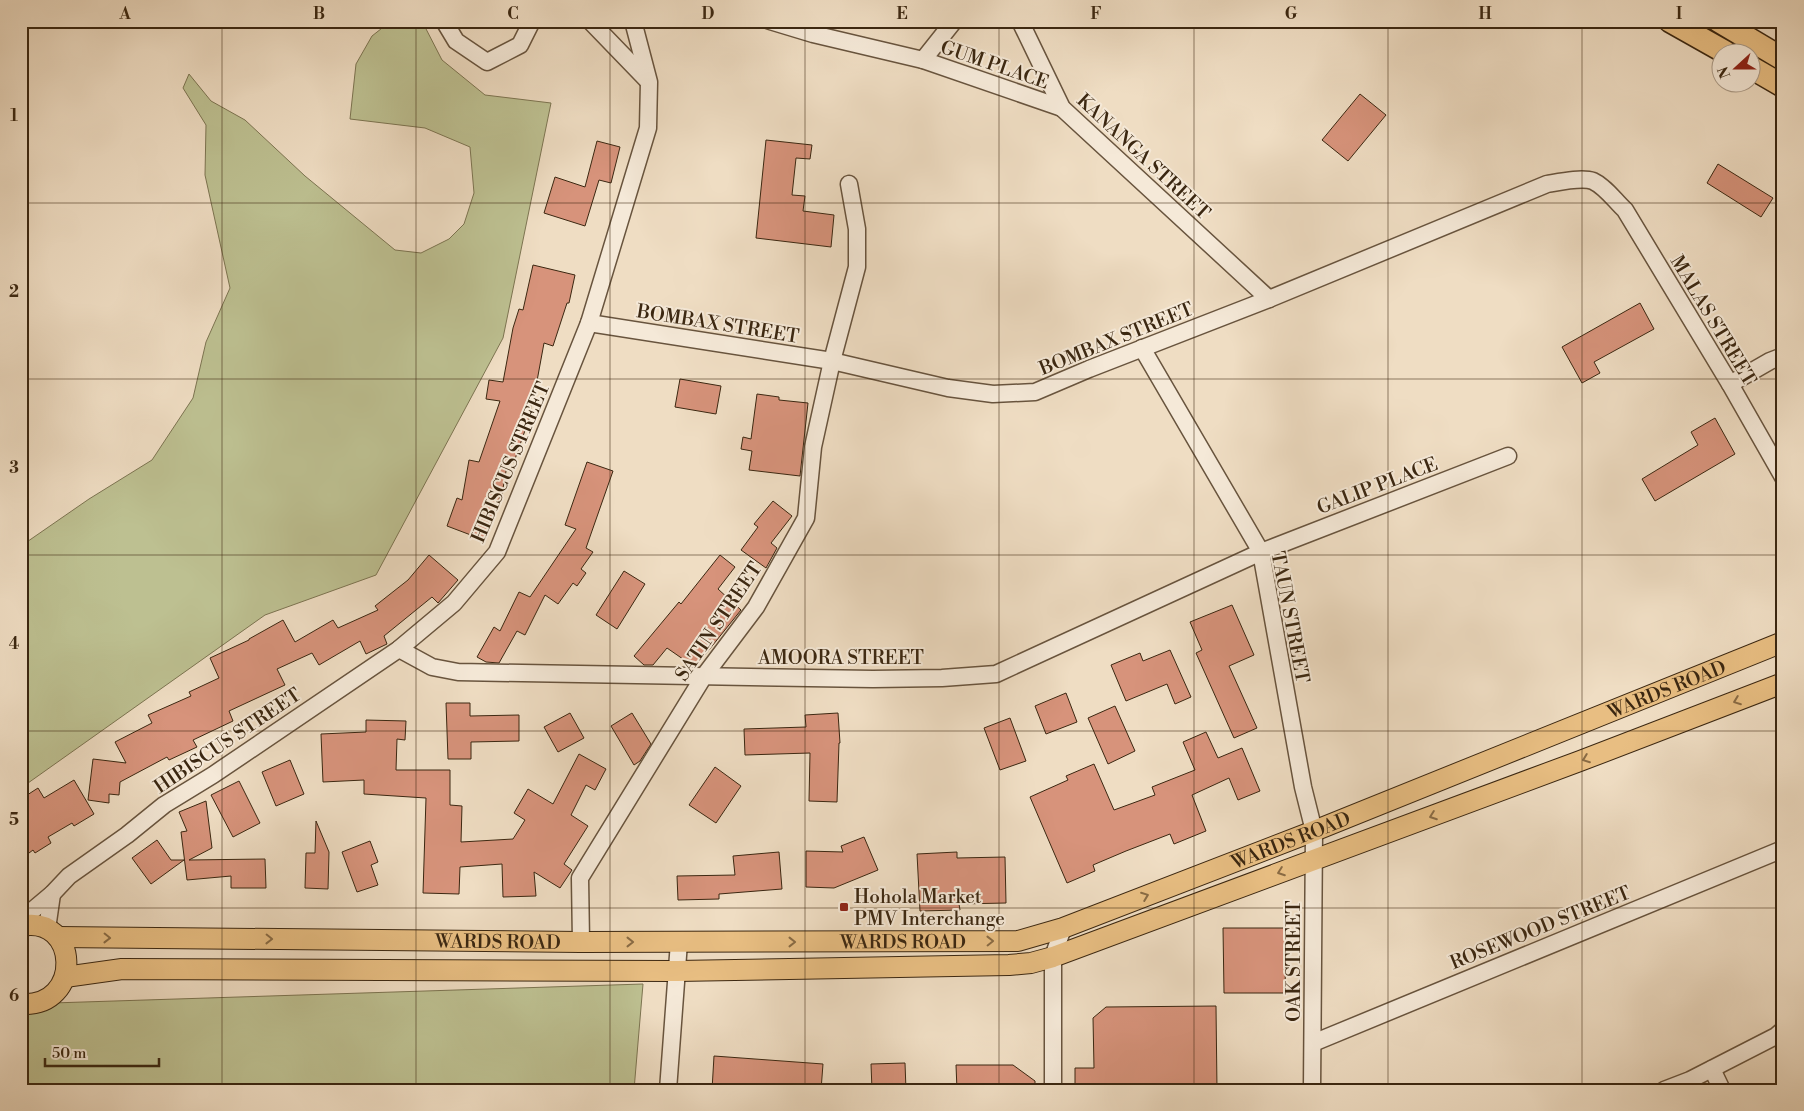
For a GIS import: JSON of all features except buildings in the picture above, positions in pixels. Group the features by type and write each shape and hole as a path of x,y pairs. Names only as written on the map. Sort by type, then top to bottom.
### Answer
{"highway":[{"path":"1670,21 1712,45"},
{"path":"1719,21 1783,60"},
{"path":"1762,74 1783,86"}],"main road":[{"name":"WARDS ROAD","path":"21,926 36,924 53,933 581,942 1018,941 1063,928 1314,831 1783,642"},
{"name":"WARDS ROAD","path":"65,977 122,969 677,971 1031,963 1053,957 1312,861 1783,683"},
{"path":"21,1004 41,1002 52,996 60,988 65,977 66,952 53,933"}],"street":[{"path":"444,21 456,41 487,62 520,45 532,21"},
{"path":"590,21 649,82"},
{"name":"HIBISCUS STREET","path":"21,920 52,894 69,876 164,806 399,649 454,603 497,552 589,323 648,128 649,82 633,21"},
{"name":"GUM PLACE","path":"770,21 813,34 923,60 1062,108"},
{"path":"923,60 954,21"},
{"name":"KANANGA STREET","path":"1020,21 1062,108 1269,300"},
{"name":"BOMBAX STREET","path":"589,323 832,361 948,388 993,394 1034,392 1142,348 1269,300 1547,184 1572,180 1592,181 1603,188 1625,210"},
{"name":"SATIN STREET","path":"581,942 580,878 704,676 756,607 806,518 813,447 832,361 857,268 857,229 850,184"},
{"name":"MALAS STREET","path":"1625,210 1730,384 1783,477"},
{"name":"TAUN STREET","path":"1142,348 1261,552 1303,787 1314,831"},
{"path":"1730,384 1770,361 1783,356"},
{"name":"GALIP PLACE","path":"1261,552 1508,456"},
{"name":"AMOORA STREET","path":"399,649 432,667 458,672 882,678 942,678 996,674 1261,552"},
{"name":"OAK STREET","path":"1312,1090 1312,861 1314,831"},
{"name":"ROSEWOOD STREET","path":"1313,1043 1783,849"},
{"path":"52,894 53,933"},
{"path":"1053,1090 1053,957 1063,928"},
{"path":"668,1090 679,942"},
{"path":"1664,1090 1712,1069 1776,1036 1783,1030"},
{"path":"1712,1069 1722,1090"}],"green space":[{"path":"391,21 412,21 424,25 442,60 485,95 551,103 503,338 376,575 265,615 21,788 21,546 89,499 152,460 193,398 206,342 230,288 205,175 206,125 183,88 189,74 211,101 245,120 305,176 395,250 421,253 449,239 464,224 474,193 470,147 425,128 350,119 356,64 372,36"},
{"path":"643,984 634,1090 21,1090 21,1004"}],"place":[{"name":"Hohola Market PMV Interchange","path":"844,907"}]}
